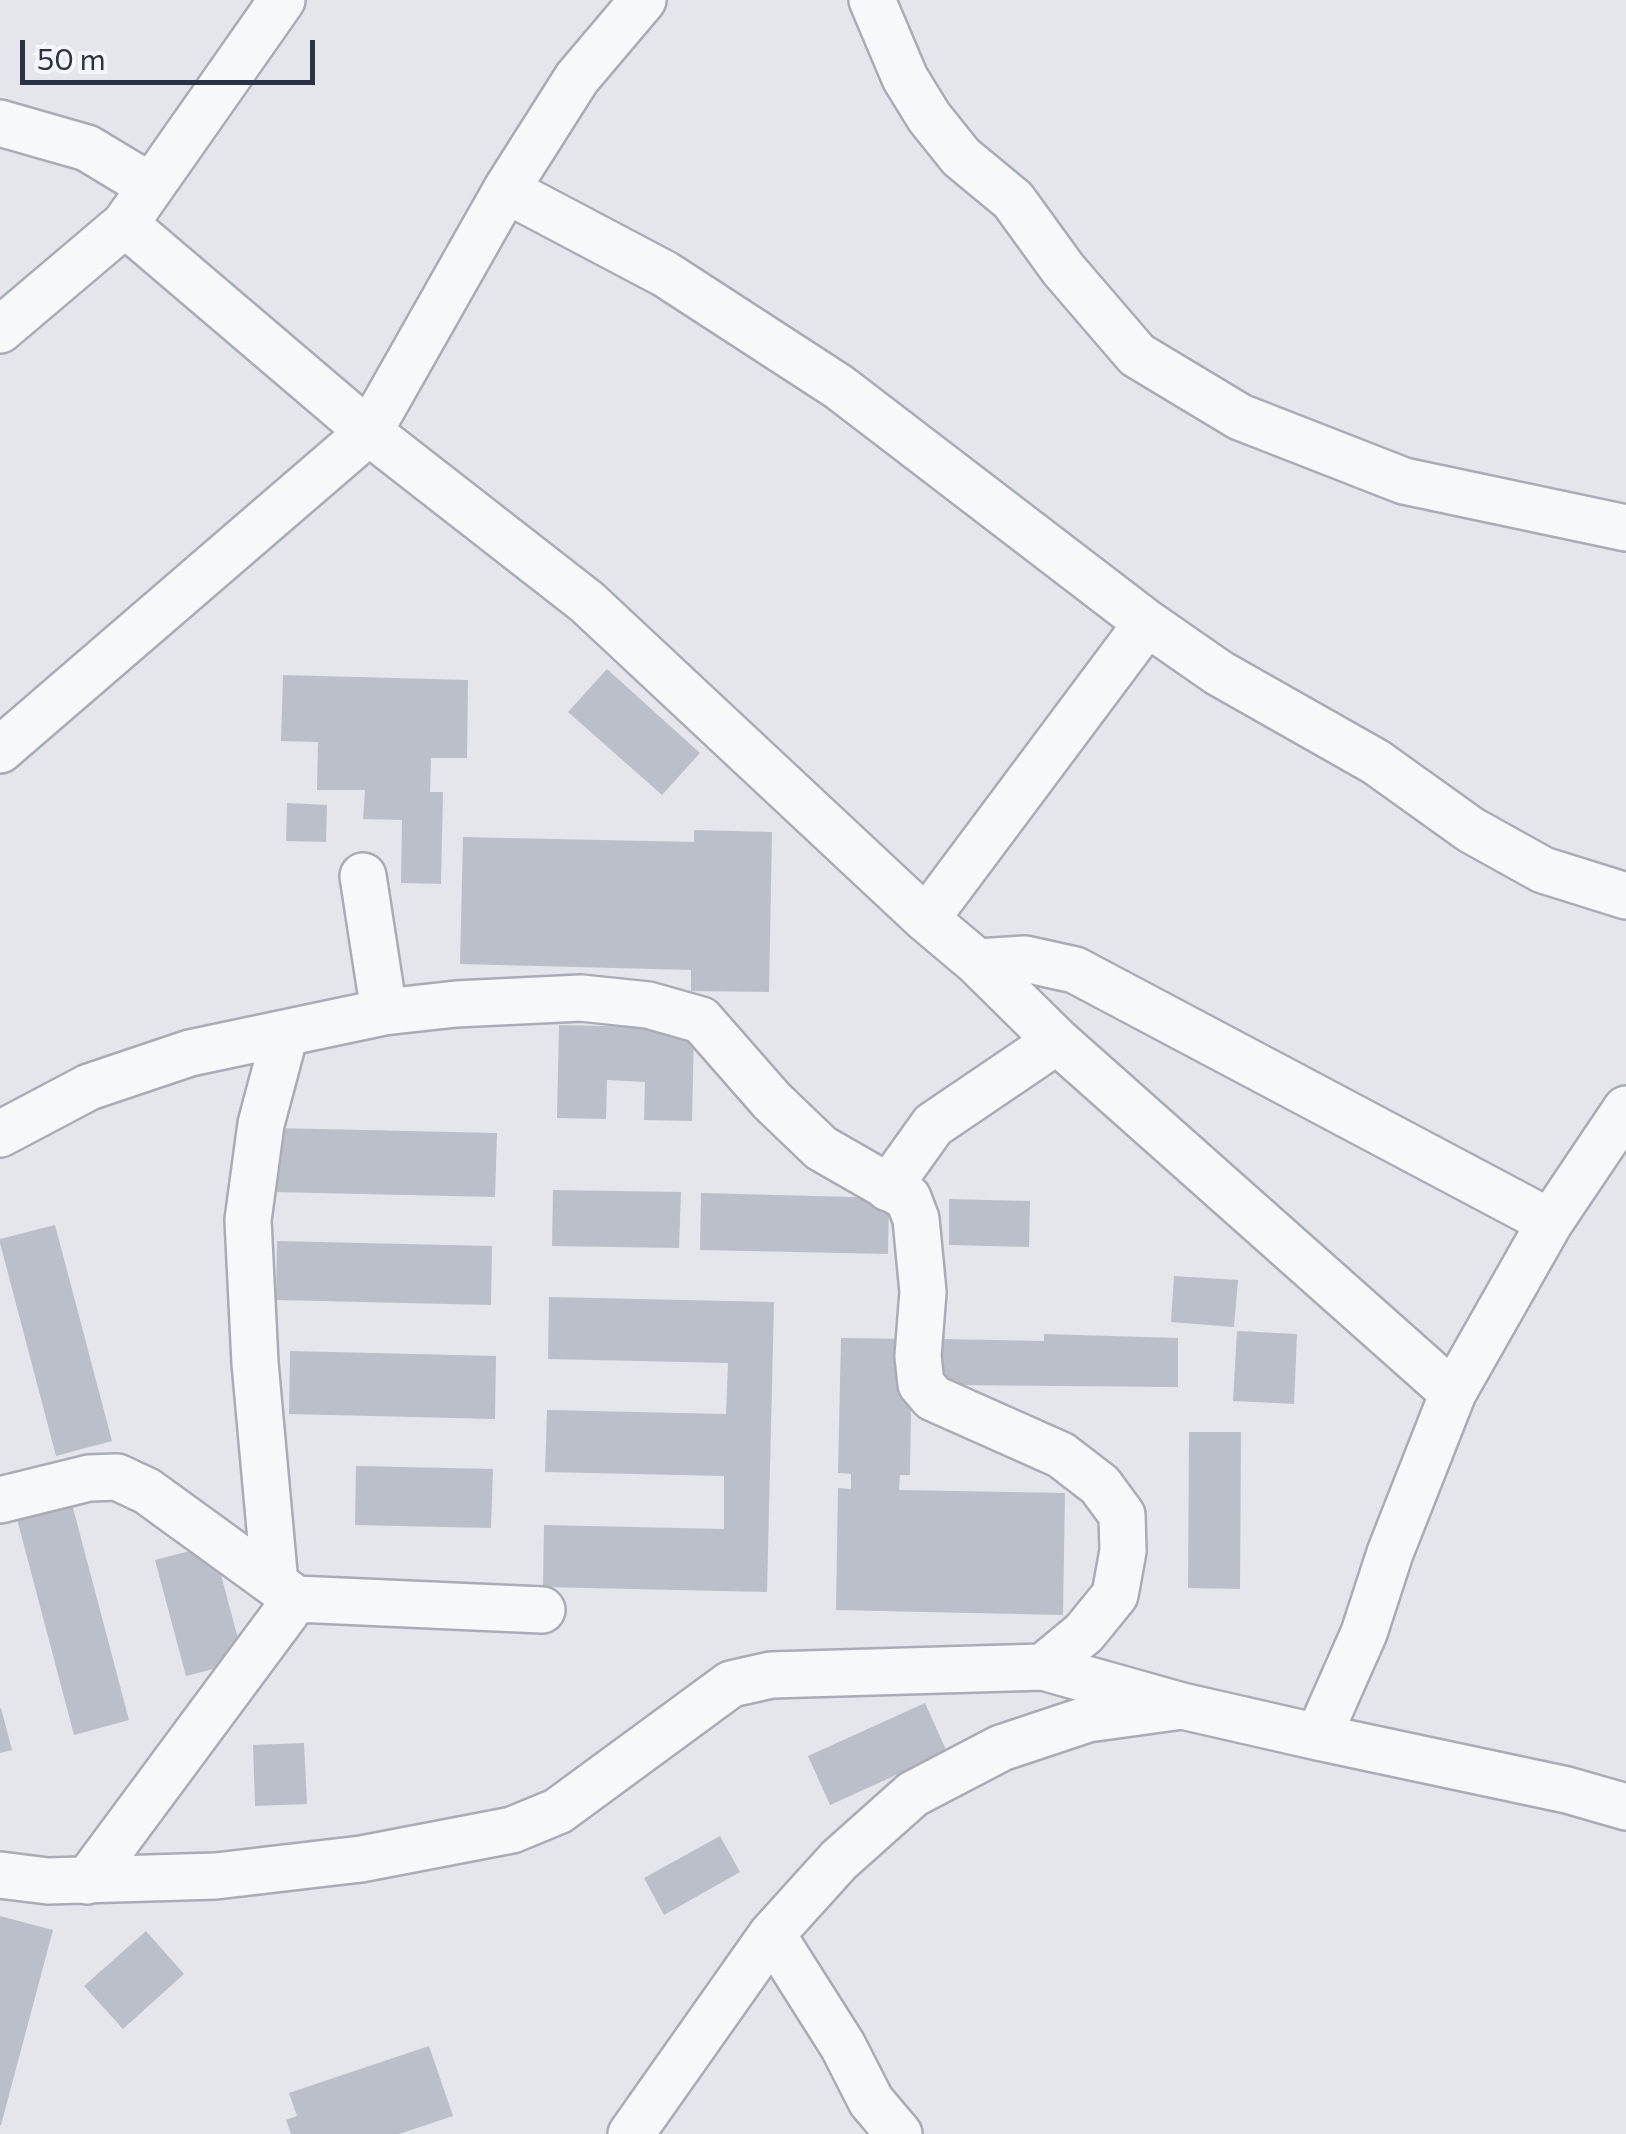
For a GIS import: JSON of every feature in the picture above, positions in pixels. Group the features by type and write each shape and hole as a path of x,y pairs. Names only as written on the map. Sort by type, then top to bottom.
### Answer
{"street":[{"path":"0,330 125,224 282,0"},
{"path":"0,750 368,432 506,190 577,78 643,0"},
{"path":"872,0 905,78 929,117 961,157 1012,200 1063,269 1138,355 1240,417 1404,482 1626,528"},
{"path":"0,123 87,148 150,186"},
{"path":"506,190 664,274 840,387 1146,623 1219,672 1376,762 1471,830 1543,870 1626,896"},
{"path":"125,224 368,432 587,602 1058,1041 1453,1393"},
{"path":"926,919 1146,623"},
{"path":"363,876 384,1012"},
{"path":"977,962 1025,959 1075,970 1550,1222"},
{"path":"0,1134 90,1087 190,1053 384,1012 580,998 648,1005 701,1020 772,1101 821,1148 908,1198 916,1219 923,1292 918,1356 922,1384 932,1398 1061,1454 1100,1485 1122,1516 1123,1552 1115,1595 1084,1632 1043,1666"},
{"path":"87,1880 285,1591 255,1363 248,1220 260,1124 285,1034"},
{"path":"888,1188 933,1126 1058,1041"},
{"path":"1318,1737 1364,1633 1390,1554 1453,1393 1550,1222 1626,1110"},
{"path":"0,1500 90,1478 118,1478 148,1490 285,1591 542,1610"},
{"path":"0,1875 48,1881 216,1876 343,1861 512,1830 558,1811 698,1704 731,1684 770,1675 1043,1666 1182,1706 1626,1806"},
{"path":"631,2134 772,1934 839,1860 913,1794 1001,1748 1088,1719 1182,1706"},
{"path":"772,1934 844,2046 871,2101 899,2134"}],"building":[{"path":"607,669 700,753 662,795 568,712"},
{"path":"283,675 468,680 467,758 431,758 430,792 443,792 441,884 401,883 402,820 363,819 365,790 317,790 318,742 281,741"},
{"path":"287,803 327,805 326,842 286,841"},
{"path":"694,830 772,832 769,992 691,991 691,970 460,964 463,837 694,842"},
{"path":"559,1025 694,1028 692,1121 644,1120 645,1082 607,1080 606,1119 557,1118"},
{"path":"274,1128 497,1133 495,1197 272,1192"},
{"path":"553,1190 681,1192 679,1248 552,1246"},
{"path":"701,1193 889,1198 888,1254 700,1250"},
{"path":"949,1199 1030,1201 1029,1247 949,1245"},
{"path":"55,1225 112,1441 56,1456 0,1243 0,1239"},
{"path":"277,1241 492,1246 491,1305 276,1300"},
{"path":"1174,1276 1238,1280 1234,1327 1171,1322"},
{"path":"549,1297 774,1302 767,1592 543,1587 544,1525 724,1529 724,1476 545,1472 547,1410 726,1414 728,1363 548,1359"},
{"path":"1237,1331 1297,1334 1294,1404 1233,1401"},
{"path":"1044,1334 1178,1338 1178,1387 942,1385 942,1339 1044,1341"},
{"path":"841,1338 912,1339 910,1475 900,1475 899,1490 1065,1493 1063,1615 836,1610 838,1488 851,1489 851,1474 838,1473"},
{"path":"290,1351 496,1356 495,1419 289,1414"},
{"path":"1189,1432 1241,1432 1240,1589 1188,1588"},
{"path":"356,1466 493,1469 491,1528 355,1525"},
{"path":"72,1504 129,1720 74,1735 17,1519"},
{"path":"213,1545 244,1661 186,1676 155,1560"},
{"path":"925,1703 947,1752 830,1805 808,1756"},
{"path":"0,1709 12,1750 0,1753"},
{"path":"304,1743 307,1804 255,1806 253,1745"},
{"path":"720,1836 740,1872 664,1915 644,1878"},
{"path":"0,1916 53,1930 1,2125 0,2125"},
{"path":"146,1931 184,1974 123,2029 84,1986"},
{"path":"429,2046 453,2116 399,2134 291,2134 286,2120 297,2116 289,2093"}]}
